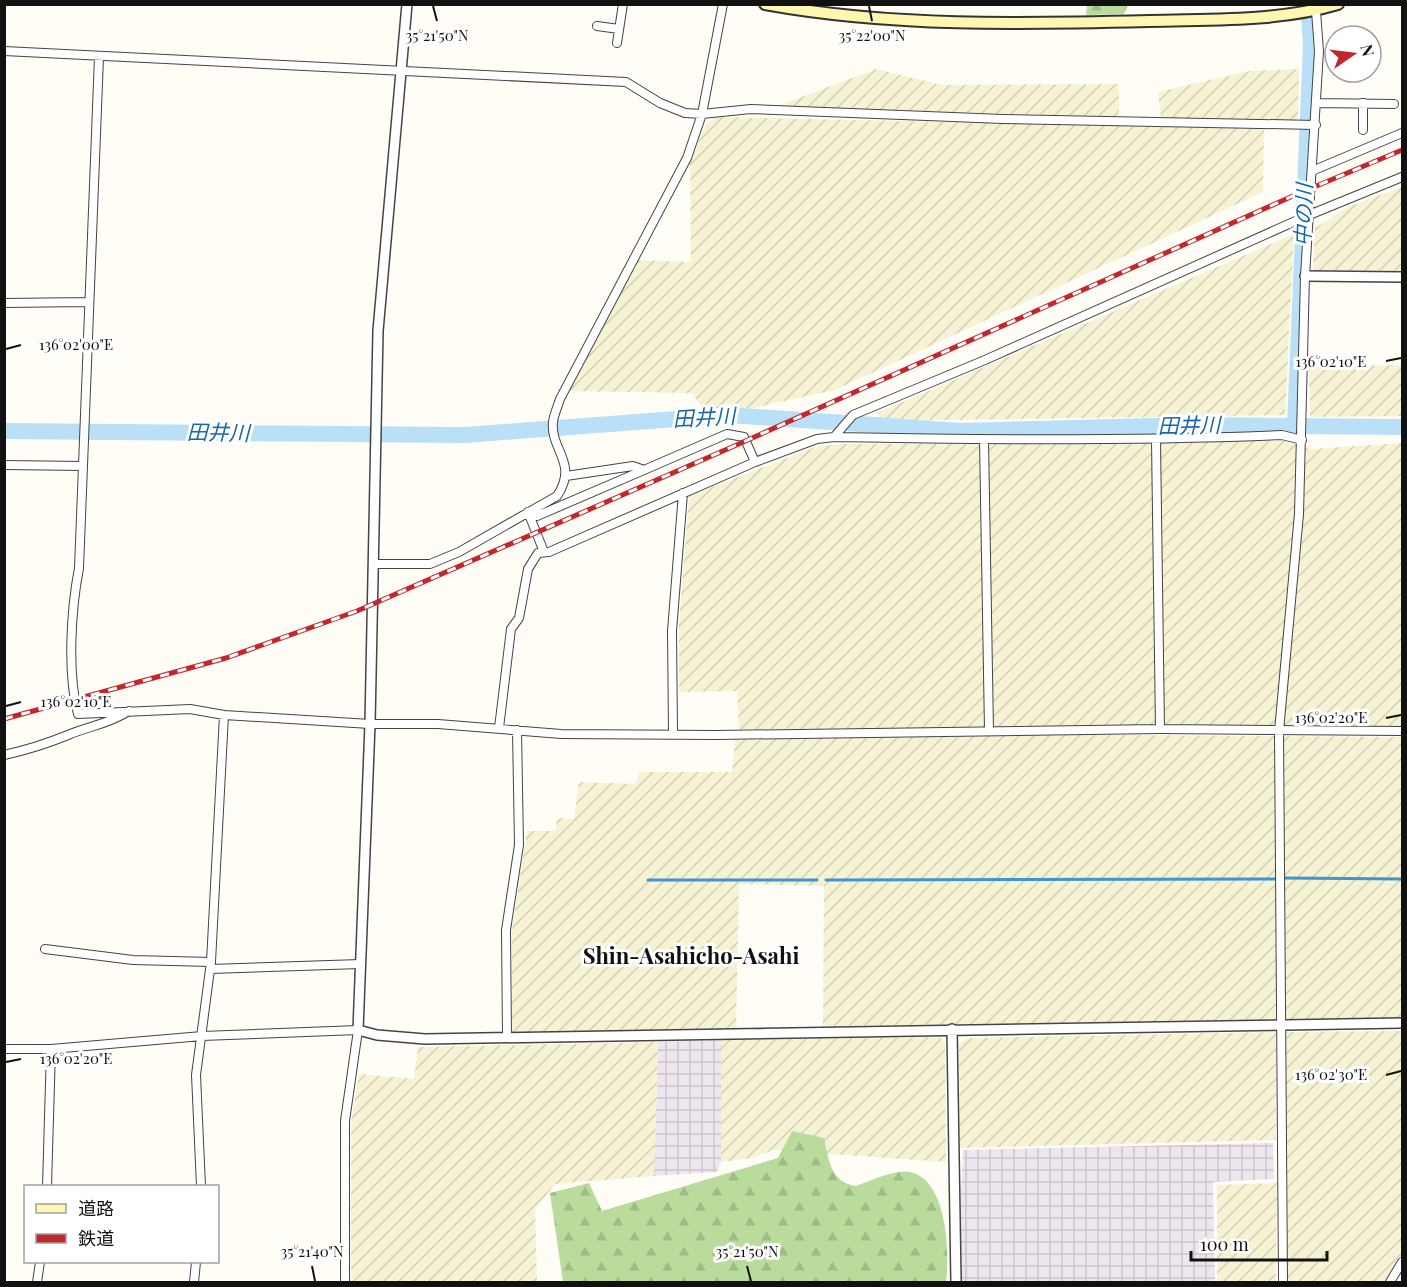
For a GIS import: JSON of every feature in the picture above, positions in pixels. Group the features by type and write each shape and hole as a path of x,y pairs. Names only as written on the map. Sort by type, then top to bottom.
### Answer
{"main road":[{"path":"765,4 856,18 1004,23 1198,20 1312,12 1338,4"}],"street":[{"path":"345,1282 345,1121 358,1030 370,724 378,331 407,4"},
{"path":"617,43 623,4"},
{"path":"374,564 430,564 459,552 557,496 566,476 553,424 560,399 571,372 687,158 702,114 723,4"},
{"path":"1283,1282 1279,731 1299,514 1305,276 1319,51 1312,12"},
{"path":"597,26 619,29"},
{"path":"4,51 402,73 626,82 660,103 685,113 702,114 751,108 1003,119 1316,125"},
{"path":"99,57 79,568 75,593 73,695 78,714 190,709 224,715 370,724 438,724 561,734 716,735 1160,729 1402,731"},
{"path":"1317,103 1394,104"},
{"path":"1363,104 1363,130"},
{"path":"1312,171 1402,133"},
{"path":"836,434 853,415 996,355 1309,215 1402,177"},
{"path":"1305,276 1402,277"},
{"path":"4,303 88,302"},
{"path":"528,512 537,516 727,434 744,437 755,462"},
{"path":"499,728 511,629 519,618 528,569 538,553 755,462 817,439 836,434 984,440 1156,440 1282,435 1302,440"},
{"path":"984,440 989,730"},
{"path":"1156,440 1160,729"},
{"path":"4,465 83,466"},
{"path":"566,476 633,466 644,470"},
{"path":"673,733 672,631 683,493"},
{"path":"528,512 544,552"},
{"path":"4,755 46,746 70,734 111,722 130,710"},
{"path":"201,1185 196,1076 210,965 224,715"},
{"path":"507,1038 506,930 519,845 517,730"},
{"path":"45,949 133,960 210,965 360,964"},
{"path":"4,1049 51,1048 202,1036 358,1030 377,1035 424,1039 1402,1023"},
{"path":"952,1029 956,1282"},
{"path":"47,1185 51,1048"},
{"path":"1390,1282 1402,1262"},
{"path":"37,1282 40,1263"},
{"path":"194,1282 196,1263"}],"shaded area":[{"path":"876,69 942,85 1119,84 1119,117 775,107"},
{"path":"1299,69 1298,120 1161,119 1158,92 1249,71"},
{"path":"715,117 1264,129 1263,192 835,390 753,408 703,409 692,393 567,391 636,260 691,262 690,162 706,124"},
{"path":"1402,187 1402,271 1313,270 1315,228 1348,207"},
{"path":"1294,234 1285,415 882,421 877,413"},
{"path":"1402,365 1402,416 1310,417 1309,367"},
{"path":"1284,441 1311,449 1402,443 1402,727 739,729 737,691 679,692 679,625 689,496 818,446"},
{"path":"995,734 1402,737 1402,1018 823,1026 824,886 739,884 736,1029 512,1033 512,931 527,831 556,831 557,818 574,819 579,782 635,784 640,772 732,772 735,740"},
{"path":"1402,1031 1402,1253 1385,1282 1287,1282 1286,1032"},
{"path":"1277,1032 1276,1140 960,1148 959,1044 967,1038"},
{"path":"940,1037 945,1043 946,1162 773,1150 753,1158 721,1162 721,1040"},
{"path":"721,1040 721,1162 717,1172 654,1176 658,1042"},
{"path":"658,1042 654,1176 555,1184 535,1209 537,1282 351,1282 351,1123 359,1074 414,1079 418,1047"},
{"path":"1273,1143 1274,1179 1213,1182 1215,1282 957,1282 963,1150"},
{"path":"1277,1183 1276,1282 1217,1282 1217,1185"}],"green space":[{"path":"1087,4 1128,5 1124,14 1086,15"},
{"path":"792,1131 824,1138 832,1169 847,1184 856,1186 890,1174 904,1172 910,1172 922,1178 932,1188 939,1202 943,1219 947,1254 946,1282 563,1282 550,1193 589,1183 602,1211 778,1158"}],"waterway":[{"name":"中の川","path":"1295,425 1311,44 1308,4"},
{"name":"田井川","path":"4,431 465,435 729,415 961,431 1190,425 1402,427"},
{"path":"1285,878 1402,879"},
{"path":"826,880 1279,879"},
{"path":"648,880 817,880"}],"railway":[{"path":"4,719 226,658 357,611 732,447 1295,195 1402,150"}],"district":[{"name":"Shin-Asahicho-Asahi","path":"691,956"}]}
